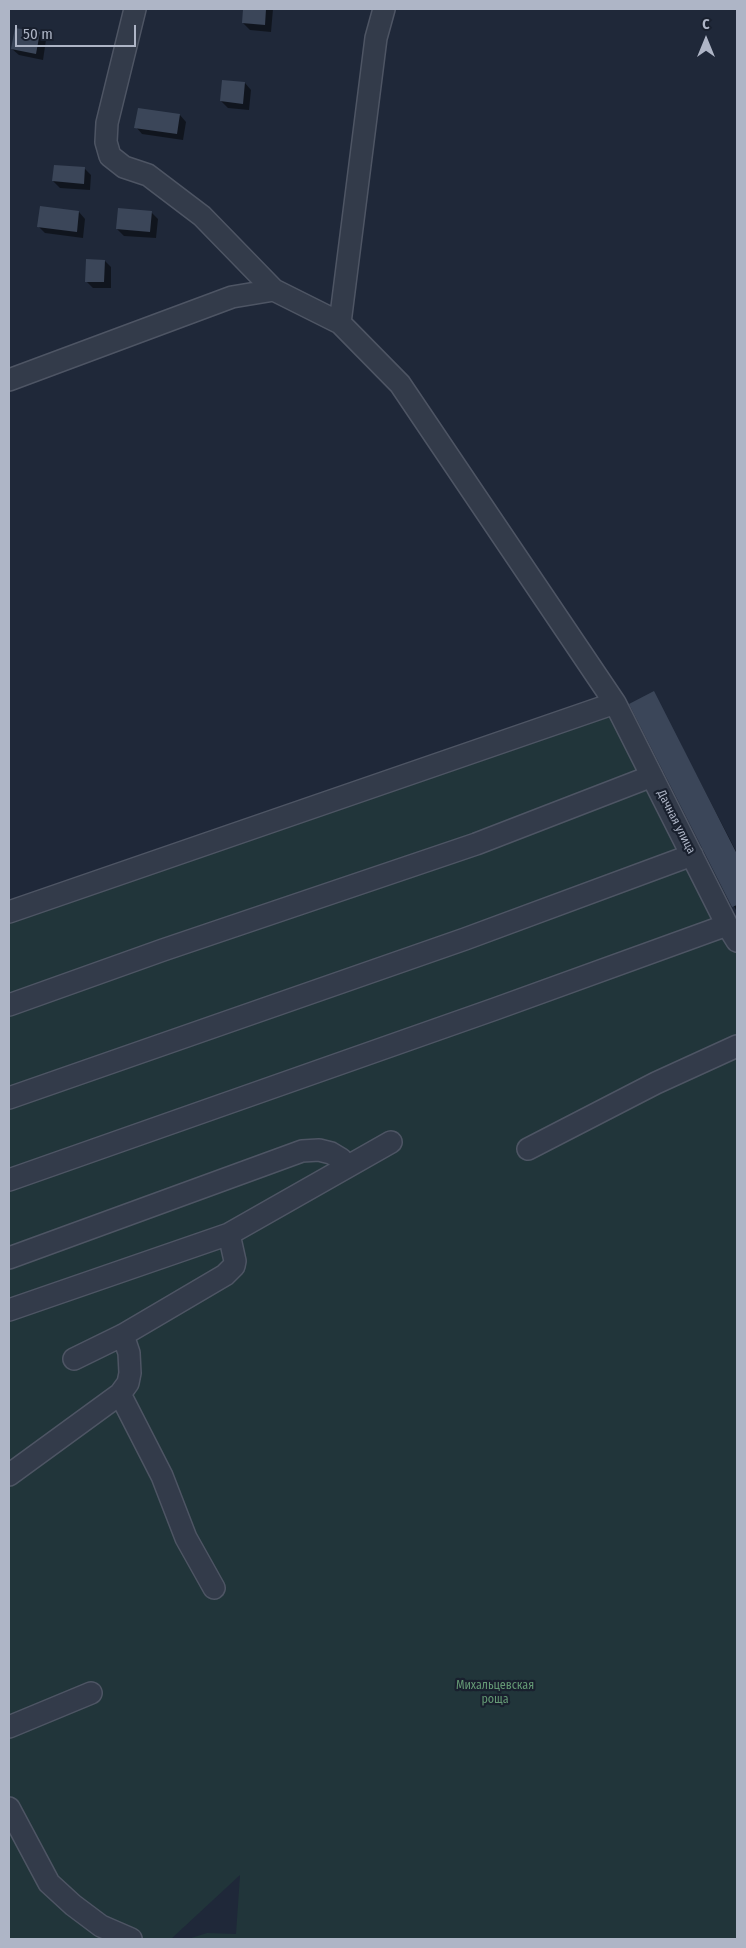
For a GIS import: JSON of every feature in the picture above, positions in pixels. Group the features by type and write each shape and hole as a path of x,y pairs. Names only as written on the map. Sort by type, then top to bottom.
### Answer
{"street":[{"path":"135,9 107,123 106,142 110,156 124,167 148,175 202,216 274,290 340,322 376,38 384,9"},
{"path":"9,380 232,297 274,290"},
{"name":"Дачная улица","path":"340,322 400,384 615,703 732,933"},
{"path":"9,912 615,703"},
{"path":"9,1005 163,950 476,844 652,776"},
{"path":"9,1098 465,939 692,855"},
{"path":"9,1180 495,1010 732,933"},
{"path":"528,1149 656,1083 737,1046"},
{"path":"9,1310 229,1234 391,1142"},
{"path":"9,1258 302,1151 319,1150 331,1153 340,1159 346,1167"},
{"path":"74,1359 123,1335 230,1271 234,1266 235,1256 229,1234"},
{"path":"9,1475 120,1394 128,1383 130,1373 129,1353 123,1335"},
{"path":"120,1394 162,1476 186,1538 214,1588"},
{"path":"9,1727 90,1693"},
{"path":"9,1808 49,1883 73,1905 102,1926 129,1939"}],"green space":[{"name":"Михальцевская роща","path":"608,700 737,950 737,1939 188,1939 207,1933 236,1934 240,1875 171,1939 9,1939 9,905"}],"building":[{"path":"243,9 266,9 265,25 242,23"},
{"path":"15,28 40,32 36,54 11,49"},
{"path":"222,80 245,82 243,104 220,101"},
{"path":"138,108 180,114 177,134 134,128"},
{"path":"54,165 85,167 84,184 52,181"},
{"path":"40,206 79,211 77,232 37,227"},
{"path":"118,208 152,211 150,232 116,229"},
{"path":"86,259 105,260 104,282 85,282"},
{"path":"654,691 737,854 737,905 732,907 629,704"}]}
